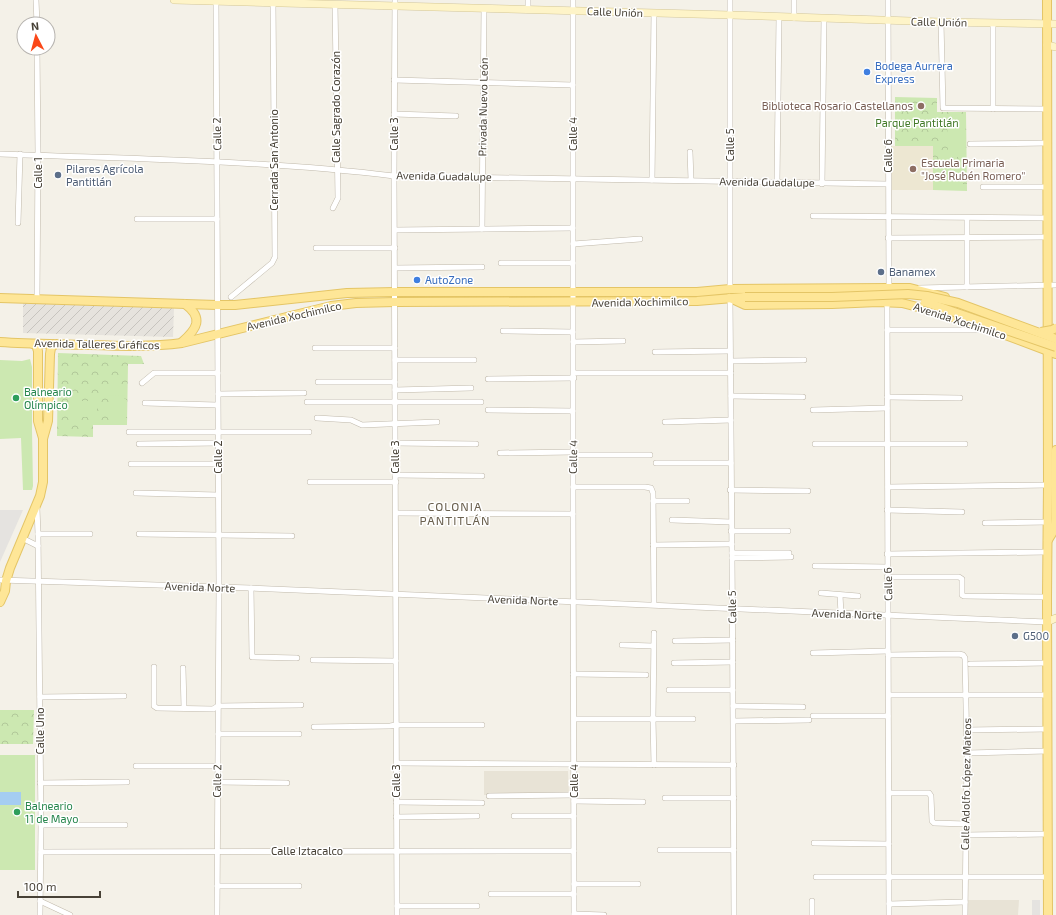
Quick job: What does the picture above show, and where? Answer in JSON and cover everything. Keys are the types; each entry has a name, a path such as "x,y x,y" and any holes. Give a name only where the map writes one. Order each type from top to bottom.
{"main road":[{"path":"1047,0 1048,915"},
{"path":"888,288 1056,347"},
{"name":"Avenida Xochimilco","path":"217,305 235,305 347,293 697,292 730,289 910,288 958,301 1056,337"},
{"path":"730,298 832,297 908,294 927,296 958,303 1056,337"},
{"path":"0,298 217,305"},
{"name":"Avenida Xochimilco","path":"218,334 331,306 350,304 395,302 697,301 730,298 745,305 902,303 918,306 992,330 1056,354"},
{"path":"182,343 192,332 197,323 195,313 185,304"},
{"path":"1023,341 1028,339 1031,335 1029,326"},
{"path":"1038,332 1056,328"},
{"name":"Avenida Talleres Gráficos","path":"0,342 141,347 182,343 218,334"},
{"path":"0,602 5,591 2,582 37,506 43,482 43,439 38,421 38,351 36,345 33,344"},
{"path":"43,439 48,421 50,354 51,348 55,344"},
{"path":"1048,373 1052,369 1056,369"},
{"path":"1047,541 1054,530 1056,519 1056,450"}],"street":[{"path":"36,0 37,16"},
{"name":"Calle Unión","path":"174,0 335,4 395,3 484,9 1056,24"},
{"name":"Calle 2","path":"216,0 219,587 217,915"},
{"path":"528,0 528,10"},
{"name":"Calle 4","path":"573,0 574,915"},
{"name":"Calle 5","path":"730,0 730,289"},
{"path":"794,0 794,18"},
{"name":"Calle 6","path":"888,0 888,288"},
{"name":"Cerrada San Antonio","path":"230,297 272,263 274,259 273,2"},
{"name":"Calle 3","path":"395,3 394,176 396,360 395,475 397,915"},
{"name":"Calle Sagrado Corazón","path":"333,208 338,198 335,4"},
{"name":"Privada Nuevo León","path":"482,229 484,9"},
{"path":"652,180 654,13"},
{"path":"776,182 779,17"},
{"path":"822,184 824,18"},
{"path":"941,22 943,108 1047,109"},
{"path":"993,23 993,109"},
{"path":"1047,45 1056,47"},
{"name":"Calle 1","path":"37,56 39,261 37,298"},
{"path":"394,80 573,85"},
{"path":"394,114 456,116"},
{"path":"970,144 1047,143"},
{"path":"690,152 691,180"},
{"name":"Avenida Guadalupe","path":"0,154 274,165 337,169 394,176 888,184"},
{"path":"18,223 20,154"},
{"path":"983,187 1047,187"},
{"path":"813,216 1048,218"},
{"path":"967,218 967,287"},
{"path":"137,219 217,219"},
{"path":"395,230 573,228"},
{"path":"888,238 1047,237"},
{"path":"573,244 640,239"},
{"path":"316,248 395,248"},
{"path":"501,263 573,263"},
{"path":"395,268 482,267"},
{"name":"Avenida Xochimilco","path":"910,288 1056,285"},
{"name":"Calle 5","path":"730,298 730,490 734,721 734,915"},
{"name":"Calle 6","path":"887,302 889,915"},
{"path":"887,330 992,330"},
{"path":"503,331 573,332"},
{"path":"573,342 623,341"},
{"path":"315,348 395,348"},
{"path":"655,352 730,351"},
{"path":"396,360 474,360"},
{"path":"731,361 804,360"},
{"path":"142,383 154,373 218,372"},
{"path":"488,379 574,375 731,373"},
{"path":"318,382 396,382"},
{"path":"396,390 471,388"},
{"path":"218,394 304,393"},
{"path":"731,396 802,397"},
{"path":"887,397 960,398"},
{"path":"307,402 481,402"},
{"path":"145,403 218,405"},
{"path":"813,410 887,408"},
{"path":"488,410 573,411"},
{"path":"317,418 351,420 362,425 396,424 402,422 437,422"},
{"path":"665,422 731,420"},
{"path":"129,432 308,432"},
{"path":"140,444 218,443"},
{"path":"395,443 476,444"},
{"path":"815,444 965,444"},
{"path":"500,453 650,455"},
{"path":"656,464 731,463"},
{"path":"131,464 218,464"},
{"path":"395,475 482,476"},
{"path":"310,482 396,482"},
{"path":"888,487 1048,486"},
{"path":"573,487 651,488 653,493 654,604"},
{"path":"730,490 808,491"},
{"path":"136,493 218,495"},
{"path":"653,501 687,501"},
{"name":"Calle Uno","path":"37,506 41,825 40,915"},
{"path":"887,510 962,512"},
{"path":"396,513 573,514"},
{"path":"672,520 731,522"},
{"path":"985,523 1048,522"},
{"path":"731,531 788,531"},
{"path":"38,534 90,534"},
{"path":"139,534 292,536"},
{"path":"22,538 38,546"},
{"path":"653,545 732,544"},
{"path":"887,554 1047,552"},
{"path":"732,556 790,555"},
{"path":"815,566 887,567"},
{"path":"887,576 961,578 963,596 1047,596"},
{"name":"Avenida Norte","path":"2,582 39,581 251,588 396,595 654,604 841,614 1047,622"},
{"path":"251,588 252,657 297,658"},
{"path":"821,593 858,596"},
{"path":"840,595 841,614"},
{"path":"1047,622 1056,618"},
{"path":"654,633 654,765"},
{"path":"675,641 733,640"},
{"path":"622,645 654,646"},
{"path":"814,653 888,653"},
{"name":"Calle Adolfo López Mateos","path":"888,653 963,655 966,658 967,753 965,915"},
{"path":"313,660 396,661"},
{"path":"674,662 733,662"},
{"path":"970,664 1047,663"},
{"path":"154,667 155,707 213,709 218,706 300,706"},
{"path":"183,668 184,708"},
{"path":"574,674 646,675"},
{"path":"668,690 733,690"},
{"path":"888,695 1048,695"},
{"path":"40,697 124,696"},
{"path":"733,706 803,707"},
{"path":"734,721 888,716"},
{"path":"574,719 693,719"},
{"path":"314,727 482,725"},
{"path":"967,730 1048,729"},
{"path":"218,734 299,734"},
{"path":"967,753 1048,751"},
{"path":"397,764 734,765"},
{"path":"136,766 218,766"},
{"path":"40,783 127,782"},
{"path":"217,782 287,782"},
{"path":"889,794 930,793 932,820 934,823 966,824"},
{"path":"489,796 574,795"},
{"path":"665,798 734,798"},
{"path":"574,801 643,802"},
{"path":"396,802 482,803"},
{"path":"396,816 477,816"},
{"path":"514,816 574,816"},
{"path":"41,825 125,825"},
{"path":"965,835 1048,834"},
{"path":"814,843 889,844"},
{"path":"660,850 734,850"},
{"name":"Calle Iztacalco","path":"40,852 574,851"},
{"path":"816,877 1048,877"},
{"path":"574,884 638,884"},
{"path":"217,886 299,886"},
{"path":"491,894 574,894"},
{"path":"40,901 70,915"},
{"path":"812,901 812,915"},
{"path":"889,904 965,902"},
{"path":"397,906 477,906"},
{"path":"574,915 604,915"}],"shaded area":[{"name":"Escuela Primaria \"José Rubén Romero\"","path":"892,146 933,146 933,190 892,190"},
{"path":"23,303 174,308 173,337 23,333"},
{"path":"0,510 23,510 0,562"},
{"path":"484,771 568,771 569,795 484,795"},
{"path":"968,900 1019,900 1018,915 968,915"},
{"path":"1032,900 1040,900 1040,915 1032,915"}],"green space":[{"name":"Parque Pantitlán","path":"895,97 937,98 937,112 966,112 967,191 933,190 933,146 895,146"},
{"path":"950,114 962,114 965,118 966,152 963,157 952,157 948,153 947,118"},
{"path":"936,166 949,166 949,189 936,189"},
{"path":"951,166 963,166 963,189 950,189"},
{"path":"399,293 567,293 566,299 399,300"},
{"path":"58,353 141,356 144,364 128,364 127,425 93,425 93,437 57,436"},
{"name":"Balneario Olímpico","path":"30,359 32,367 33,486 32,490 23,490 21,438 0,439 0,360 22,361"},
{"path":"108,386 127,386 126,396 108,395"},
{"path":"111,399 126,399 126,424 111,424"},
{"path":"70,401 97,401 97,417 70,417"},
{"path":"0,710 34,710 33,744 0,744"},
{"name":"Balneario 11 de Mayo","path":"0,755 35,755 35,870 0,870"}],"water":[{"path":"0,792 21,792 21,805 0,805"}],"place":[{"name":"Bodega Aurrera Express","path":"867,72"},
{"name":"Biblioteca Rosario Castellanos","path":"921,106"},
{"name":"Escuela Primaria \"José Rubén Romero\"","path":"913,169"},
{"name":"Pilares Agrícola Pantitlán","path":"58,175"},
{"name":"Banamex","path":"881,272"},
{"name":"AutoZone","path":"417,280"},
{"name":"Balneario Olímpico","path":"16,398"},
{"name":"G500","path":"1015,636"},
{"name":"Balneario 11 de Mayo","path":"17,812"}],"district":[{"name":"COLONIA PANTITLÁN","path":"455,514"}]}
